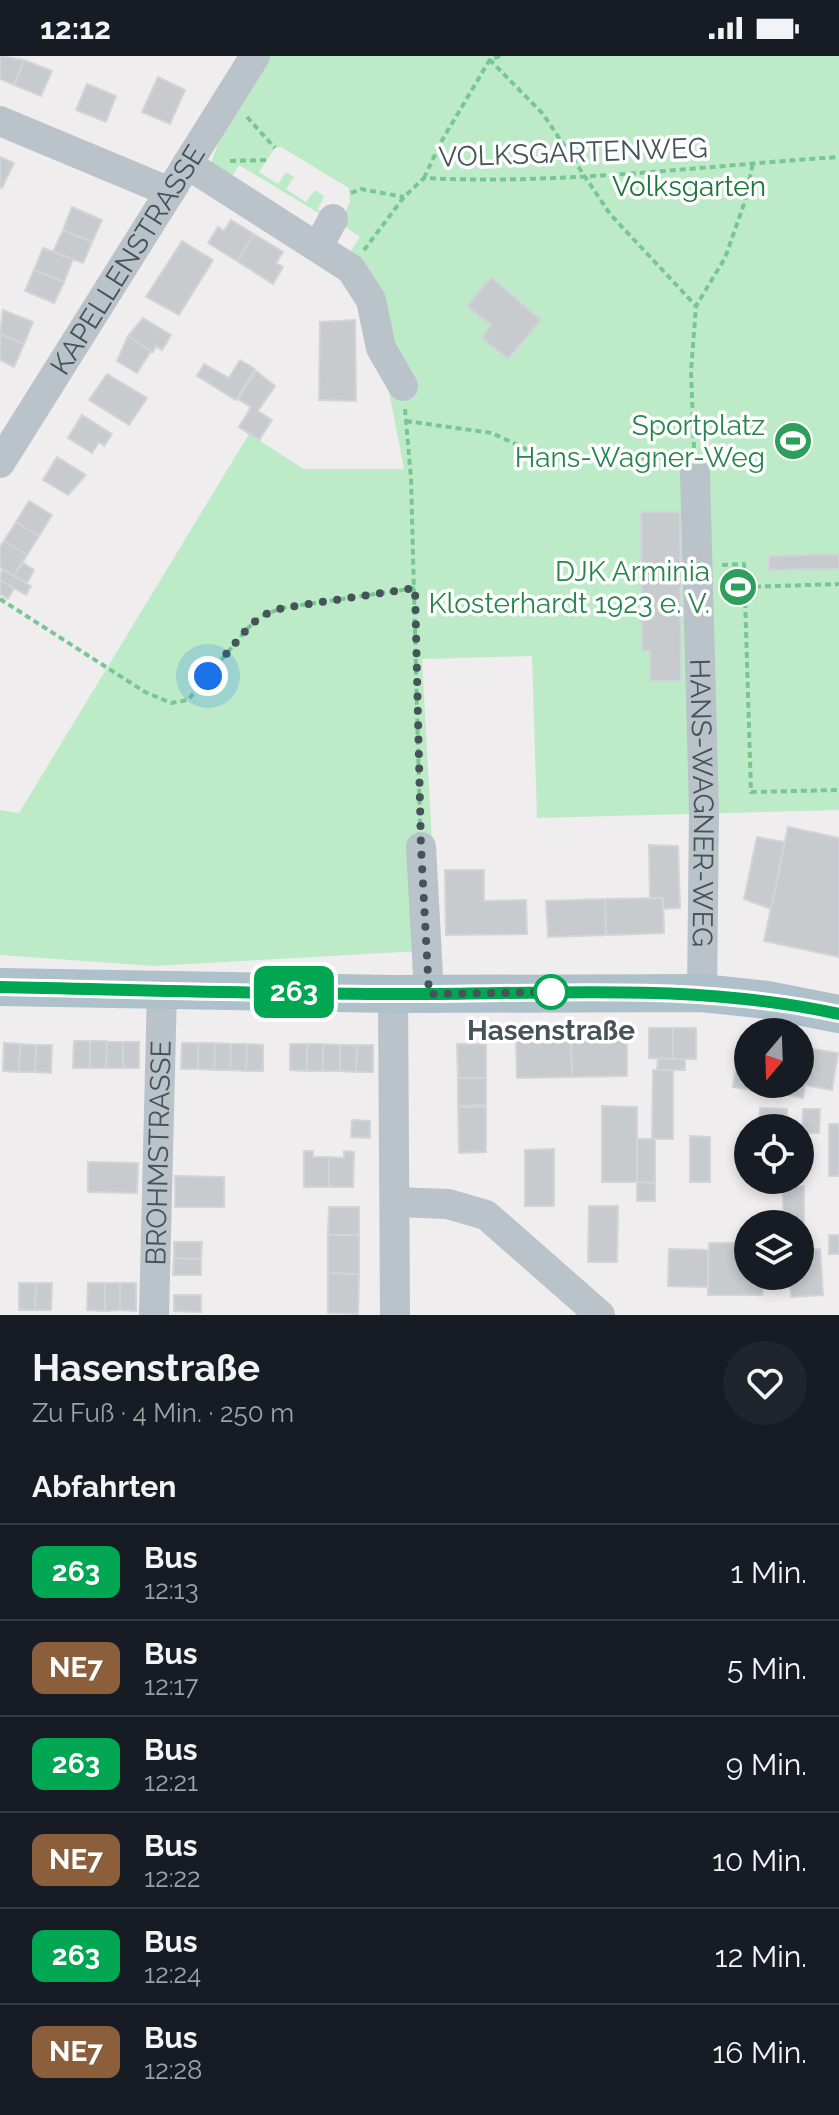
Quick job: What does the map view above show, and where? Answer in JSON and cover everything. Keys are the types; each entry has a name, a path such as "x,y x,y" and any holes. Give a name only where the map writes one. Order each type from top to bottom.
{"main road":[{"path":"0,987 411,994 702,993 767,1000 839,1014"}],"street":[{"name":"KAPELLENSTRASSE","path":"0,463 255,56"},
{"path":"0,121 170,192"},
{"path":"187,164 351,269 371,300 381,348 403,386"},
{"path":"318,247 333,219"},
{"name":"HANS-WAGNER-WEG","path":"695,465 704,812 702,993"},
{"path":"395,1315 395,1202 421,847"},
{"name":"BROHMSTRASSE","path":"154,1315 162,990"},
{"path":"395,1202 448,1204 486,1215 600,1315"}],"path":[{"path":"424,178 441,142 491,58 500,56"},
{"path":"491,58 543,114 610,214 696,306"},
{"path":"229,97 275,148"},
{"name":"VOLKSGARTENWEG","path":"351,269 404,197 424,178 480,181 584,176 839,157"},
{"path":"406,421 492,433 549,460 695,465 691,372 696,306 725,258 744,204 753,163"},
{"path":"351,193 361,189 404,197"},
{"path":"403,386 415,588 421,847"},
{"path":"696,567 744,564 751,792 839,790"},
{"path":"745,587 839,584"},
{"path":"0,599 145,692 171,703 188,700 261,616 282,608 415,588"}],"green space":[{"name":"Volksgarten","path":"265,56 839,56 839,810 537,818 532,656 422,659 438,950 154,966 0,955 0,810 19,813 249,434 304,469 404,469 381,350 339,269 360,237 340,223 350,202 349,188 281,147 275,148 259,172 278,184 286,172 294,177 286,189 306,202 315,190 324,196 318,209 325,217 239,165 229,181 211,163 231,109"}],"building":[{"path":"0,56 24,60 14,85 0,79"},
{"path":"24,60 52,71 41,96 14,85"},
{"path":"158,77 185,90 170,124 142,112"},
{"path":"87,84 116,96 106,122 76,110"},
{"path":"0,157 14,163 2,188 0,187"},
{"path":"72,207 102,220 92,242 63,230"},
{"path":"231,220 254,234 237,261 208,243 218,227 224,231"},
{"path":"63,230 92,242 83,263 53,252"},
{"path":"254,234 283,252 276,263 283,267 273,284 237,261"},
{"path":"182,241 213,260 179,315 146,297"},
{"path":"43,248 73,259 64,282 34,270"},
{"path":"34,270 64,282 54,303 25,291"},
{"path":"491,277 541,320 508,359 482,338 491,325 467,306"},
{"path":"3,310 33,322 24,344 0,334"},
{"path":"143,318 171,335 162,350 156,346 153,352 128,336"},
{"path":"355,320 356,401 319,400 320,322"},
{"path":"0,334 24,344 14,367 0,360"},
{"path":"128,336 151,351 137,373 117,361"},
{"path":"240,360 255,369 236,400 197,376 204,364 229,378"},
{"path":"256,371 275,386 258,411 272,420 259,440 239,427 251,407 238,399"},
{"path":"107,374 147,398 129,425 89,400"},
{"path":"82,415 112,434 104,446 99,442 92,453 68,438"},
{"path":"57,457 86,475 68,495 43,480"},
{"path":"29,501 52,515 39,536 16,522"},
{"path":"641,512 680,512 681,681 650,681 650,651 642,651"},
{"path":"16,522 39,536 27,555 4,541"},
{"path":"4,541 27,555 14,576 0,567 0,547"},
{"path":"839,554 839,569 769,570 769,556"},
{"path":"22,562 34,570 27,583 14,576"},
{"path":"2,569 31,586 26,595 0,580"},
{"path":"0,580 14,588 8,599 0,594"},
{"path":"788,827 839,838 839,957 764,941"},
{"path":"757,837 785,842 771,909 744,899"},
{"path":"649,845 678,846 680,908 663,909 663,898 650,898"},
{"path":"445,870 484,870 484,901 526,900 527,934 446,935"},
{"path":"663,898 664,933 606,935 605,899"},
{"path":"605,899 606,935 548,937 546,901"},
{"path":"649,1028 673,1028 673,1059 649,1058"},
{"path":"673,1028 696,1028 696,1059 673,1059"},
{"path":"627,1036 627,1076 572,1077 571,1037"},
{"path":"571,1037 572,1077 517,1078 516,1038"},
{"path":"74,1041 90,1041 90,1068 73,1068"},
{"path":"90,1041 107,1041 106,1068 90,1068"},
{"path":"107,1041 123,1042 123,1068 106,1068"},
{"path":"123,1042 139,1042 139,1068 123,1068"},
{"path":"4,1043 20,1044 19,1072 3,1071"},
{"path":"182,1043 198,1043 198,1069 181,1069"},
{"path":"198,1043 215,1043 214,1070 198,1069"},
{"path":"215,1043 231,1044 230,1070 214,1070"},
{"path":"20,1044 36,1045 35,1072 19,1072"},
{"path":"231,1044 247,1044 246,1071 230,1070"},
{"path":"247,1044 263,1045 263,1071 246,1071"},
{"path":"290,1044 307,1044 307,1071 290,1070"},
{"path":"307,1044 323,1044 323,1071 307,1071"},
{"path":"323,1044 340,1045 340,1071 323,1071"},
{"path":"457,1044 486,1044 486,1078 458,1078"},
{"path":"36,1045 52,1045 51,1073 35,1072"},
{"path":"340,1045 357,1045 356,1072 340,1071"},
{"path":"357,1045 373,1045 373,1072 356,1072"},
{"path":"814,1049 838,1053 832,1090 814,1087"},
{"path":"658,1058 685,1059 685,1070 657,1070"},
{"path":"653,1070 673,1070 673,1139 652,1139"},
{"path":"458,1078 486,1078 486,1105 458,1106"},
{"path":"602,1106 637,1107 637,1182 602,1182"},
{"path":"458,1107 486,1107 486,1152 459,1153"},
{"path":"760,1108 787,1109 787,1114 760,1114"},
{"path":"803,1109 820,1109 819,1133 814,1133 814,1114 803,1114"},
{"path":"352,1120 370,1121 370,1138 351,1137"},
{"path":"829,1124 839,1124 839,1176 829,1176"},
{"path":"690,1136 710,1137 710,1182 690,1182"},
{"path":"637,1139 655,1139 655,1183 637,1182"},
{"path":"554,1149 554,1206 525,1206 525,1150"},
{"path":"304,1151 313,1151 313,1157 329,1157 329,1187 304,1187"},
{"path":"344,1151 354,1152 353,1187 329,1187 329,1157 344,1158"},
{"path":"88,1162 138,1163 137,1193 88,1192"},
{"path":"175,1176 224,1177 224,1207 175,1207"},
{"path":"637,1182 655,1183 655,1201 637,1201"},
{"path":"783,1194 804,1194 804,1210 783,1210"},
{"path":"589,1206 618,1206 617,1262 588,1262"},
{"path":"329,1207 359,1207 359,1235 328,1235"},
{"path":"328,1235 359,1235 359,1274 328,1273"},
{"path":"829,1235 839,1235 839,1254 829,1254"},
{"path":"174,1242 202,1242 201,1259 174,1258"},
{"path":"709,1243 734,1243 734,1290 763,1290 762,1295 708,1295"},
{"path":"669,1249 708,1250 708,1287 668,1286"},
{"path":"814,1249 820,1249 823,1295 791,1297 791,1290 814,1290"},
{"path":"174,1258 201,1259 201,1275 173,1275"},
{"path":"328,1273 359,1274 358,1314 328,1313"},
{"path":"19,1283 36,1283 35,1310 19,1310"},
{"path":"36,1283 52,1283 51,1310 35,1310"},
{"path":"88,1283 105,1283 105,1311 87,1310"},
{"path":"105,1283 120,1283 120,1310 105,1311"},
{"path":"120,1283 136,1283 136,1311 120,1310"},
{"path":"174,1295 201,1295 201,1312 174,1311"}],"bus line":[{"name":"263","path":"0,987 393,994 702,993 767,1000 839,1014"}],"place":[{"name":"Sportplatz Hans-Wagner-Weg","path":"793,441"},
{"name":"DJK Arminia Klosterhardt 1923 e. V.","path":"738,587"},
{"name":"Hasenstraße","path":"551,992"}],"route":[{"path":"208,676 261,616 282,608 415,588 421,847 429,994 554,992 551,992"}]}
